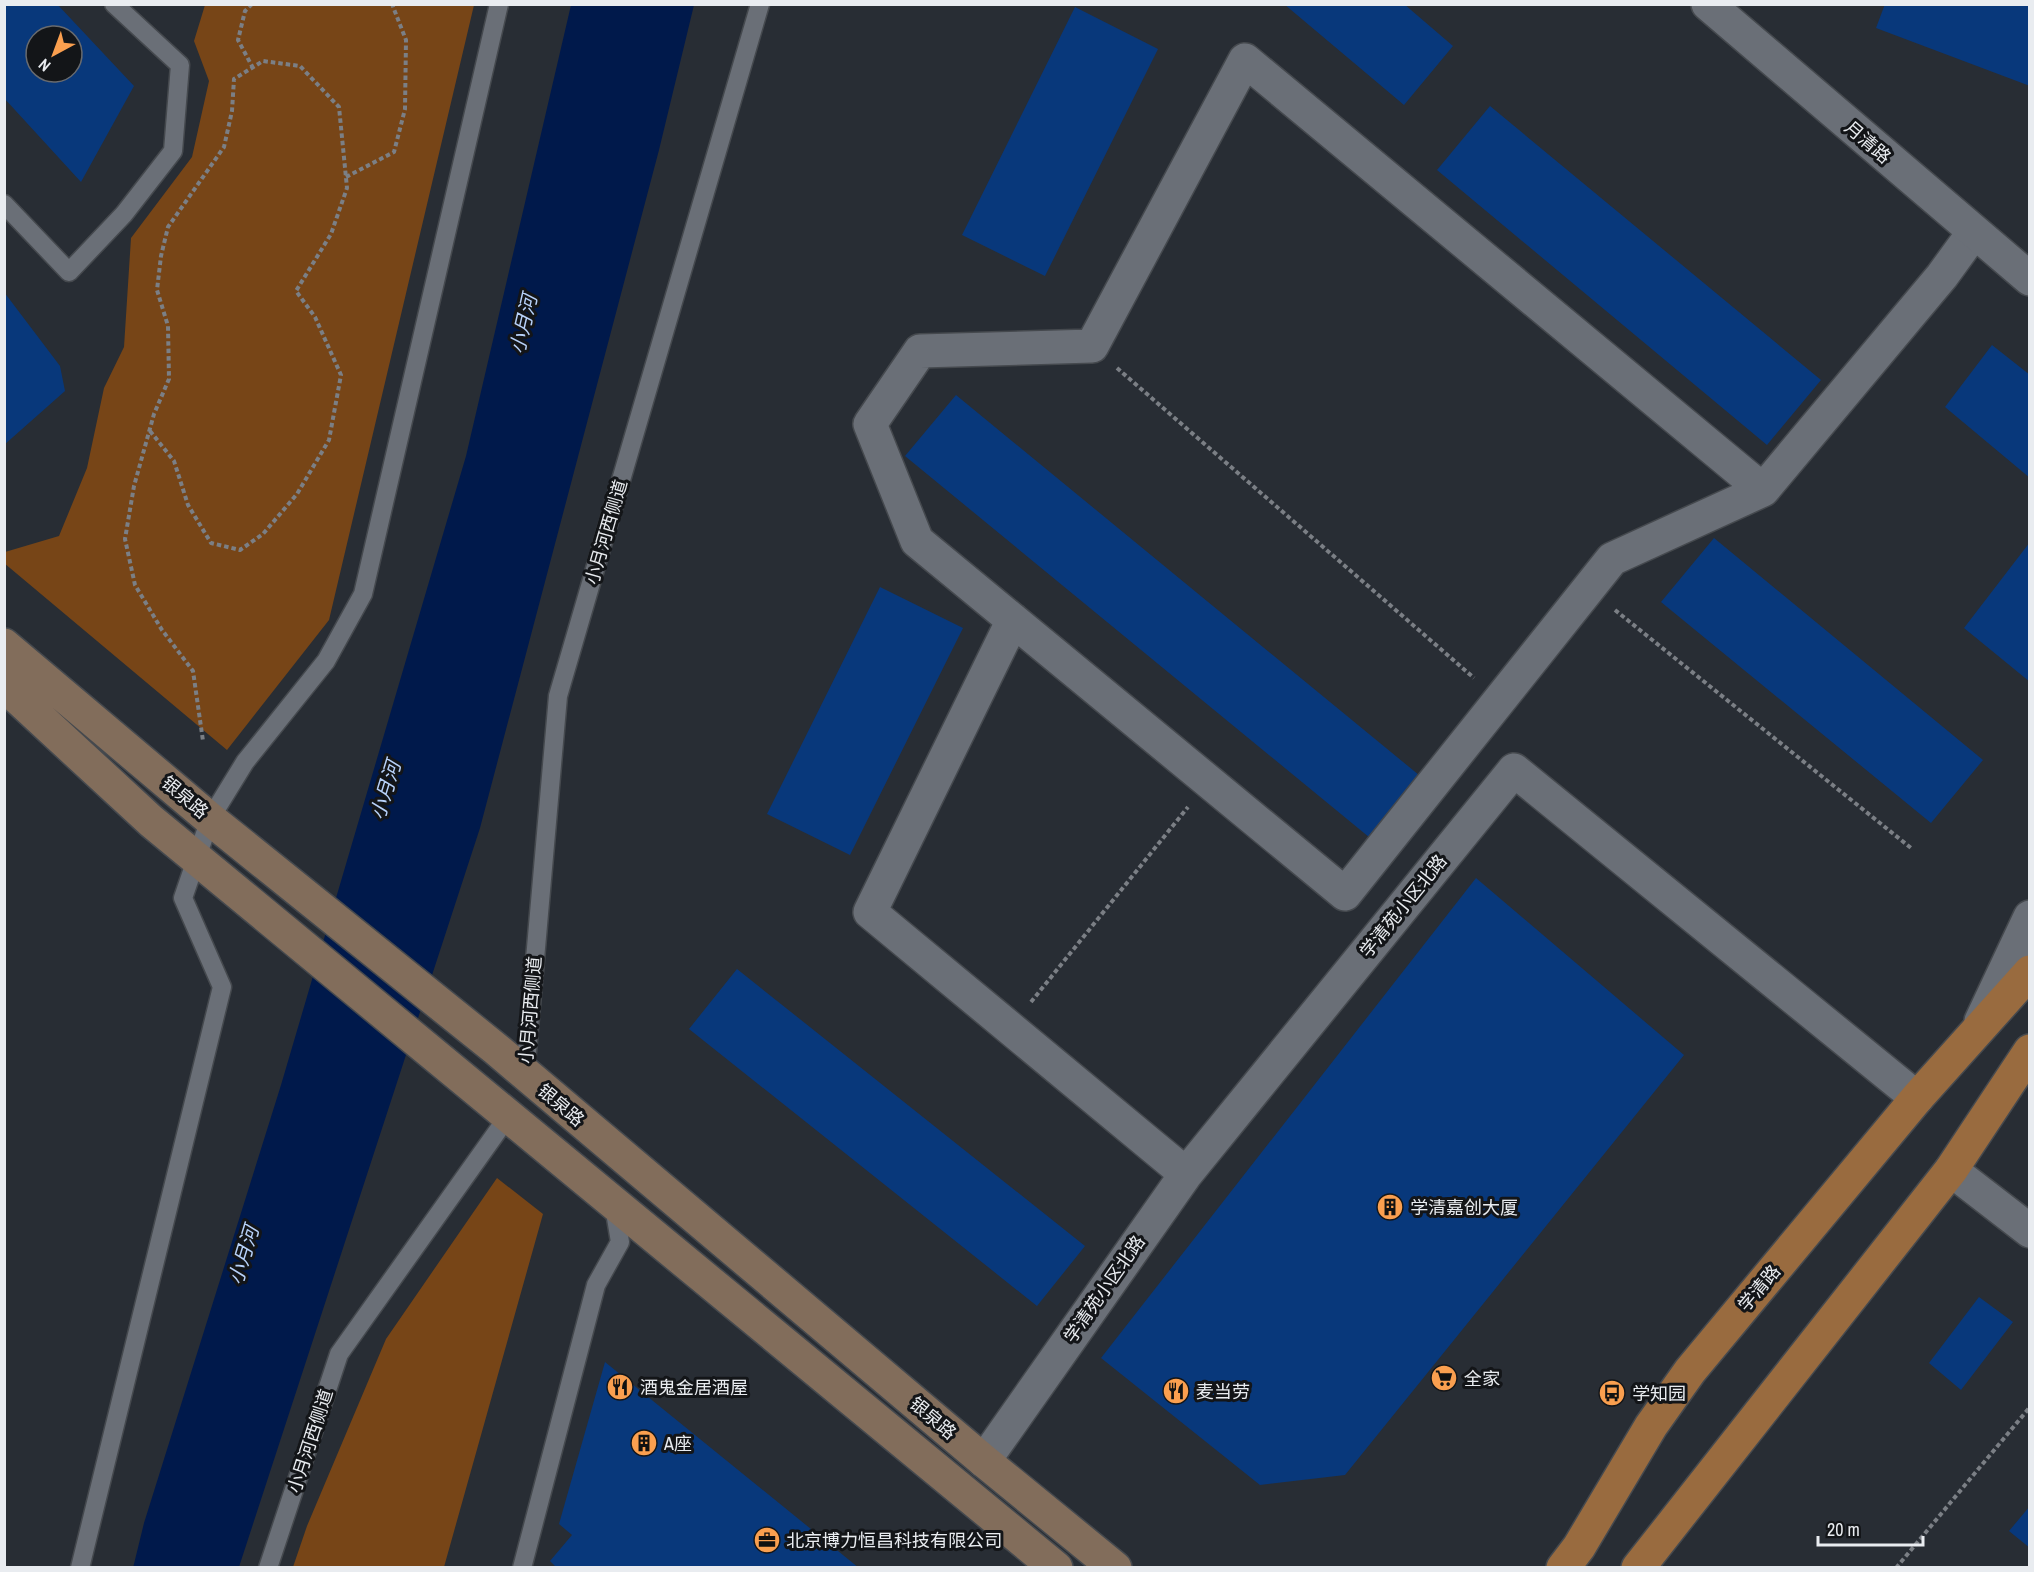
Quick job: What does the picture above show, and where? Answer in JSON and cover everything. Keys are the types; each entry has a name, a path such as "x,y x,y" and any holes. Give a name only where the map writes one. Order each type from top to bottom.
{"main road":[{"name":"银泉路","path":"4,645 210,819 496,1049 984,1461 1115,1568"},
{"name":"银泉路","path":"4,679 19,699 151,821 1056,1568"},
{"name":"学清路","path":"1563,1568 1579,1546 1651,1426 1690,1371 1917,1098 1980,1025 2030,972"},
{"path":"1638,1568 1951,1170 2019,1076 2030,1051"}],"street":[{"name":"月清路","path":"1708,4 2030,279"},
{"path":"1763,490 1245,60 1092,346 920,351 870,424 917,541 1345,894 1612,559 1763,490 1942,276 1974,232"},
{"path":"1013,620 870,912 1186,1174"},
{"name":"学清苑小区北路","path":"984,1461 1186,1174 1514,770 1917,1098"},
{"name":"学清路","path":"1980,1025 2030,917"},
{"path":"1951,1170 2030,1231"}],"lane":[{"path":"4,204 69,272 124,214 173,151 180,65 114,4"},
{"path":"80,1568 222,987 183,898 210,819 245,762 326,661 363,594 499,4"},
{"name":"小月河西侧道","path":"525,1074 558,696 760,4"},
{"name":"小月河西侧道","path":"268,1568 339,1354 509,1115"},
{"path":"522,1568 596,1285 620,1242 614,1201"}],"path":[{"path":"252,4 245,11 238,40 253,68"},
{"path":"346,177 394,152 405,109 406,40 392,4"},
{"path":"150,431 174,461 188,505 211,543 240,550 263,534 297,494 329,440 340,375 315,317 296,291 331,234 347,188 339,106 300,66 263,61 234,79 232,111 225,147 168,227 161,256 158,290 168,326 169,379 154,414 134,486 125,539 135,585 162,630 193,671 204,741"},
{"path":"1092,346 1500,700"},
{"path":"1589,589 1911,848"},
{"path":"1010,1029 1209,782"},
{"path":"1896,1568 2030,1407"}],"shaded area":[{"path":"205,5 474,5 329,620 227,750 4,563 5,552 59,536 87,468 104,388 124,347 131,238 192,157 209,81 194,41"},
{"path":"497,1178 543,1214 444,1567 293,1567 307,1526 386,1339"}],"water":[{"name":"小月河","path":"571,5 694,5 659,150 480,828 239,1567 133,1568 144,1523 281,1085 466,456"}],"building":[{"path":"4,4 57,4 76,24 24,24 24,84 84,84 84,33 134,86 81,182 4,98"},
{"path":"1284,4 1404,4 1453,46 1404,105"},
{"path":"1885,4 2030,4 2030,86 1876,28"},
{"path":"1075,7 1158,49 1045,276 962,235"},
{"path":"1490,106 1821,380 1767,445 1437,170"},
{"path":"4,292 60,366 65,391 4,445"},
{"path":"1992,345 2030,375 2030,478 1945,407"},
{"path":"956,395 1425,780 1375,842 905,456"},
{"path":"1714,538 1983,760 1931,823 1661,602"},
{"path":"2030,542 2030,682 1964,628"},
{"path":"880,587 963,628 850,855 767,814"},
{"name":"学清嘉创大厦","path":"1476,878 1684,1055 1345,1475 1260,1485 1101,1358"},
{"path":"737,969 1085,1246 1037,1306 689,1029"},
{"path":"1979,1297 2013,1322 1961,1390 1929,1363"},
{"name":"A座","path":"605,1362 859,1568 557,1568 550,1561 572,1535 559,1524"},
{"path":"2030,1506 2030,1548 2009,1531"}],"place":[{"name":"学清嘉创大厦","path":"1390,1207"},
{"name":"全家","path":"1444,1378"},
{"name":"酒鬼金居酒屋","path":"620,1387"},
{"name":"麦当劳","path":"1176,1391"},
{"name":"学知园","path":"1612,1393"},
{"name":"A座","path":"644,1443"},
{"name":"北京博力恒昌科技有限公司","path":"767,1540"}]}
